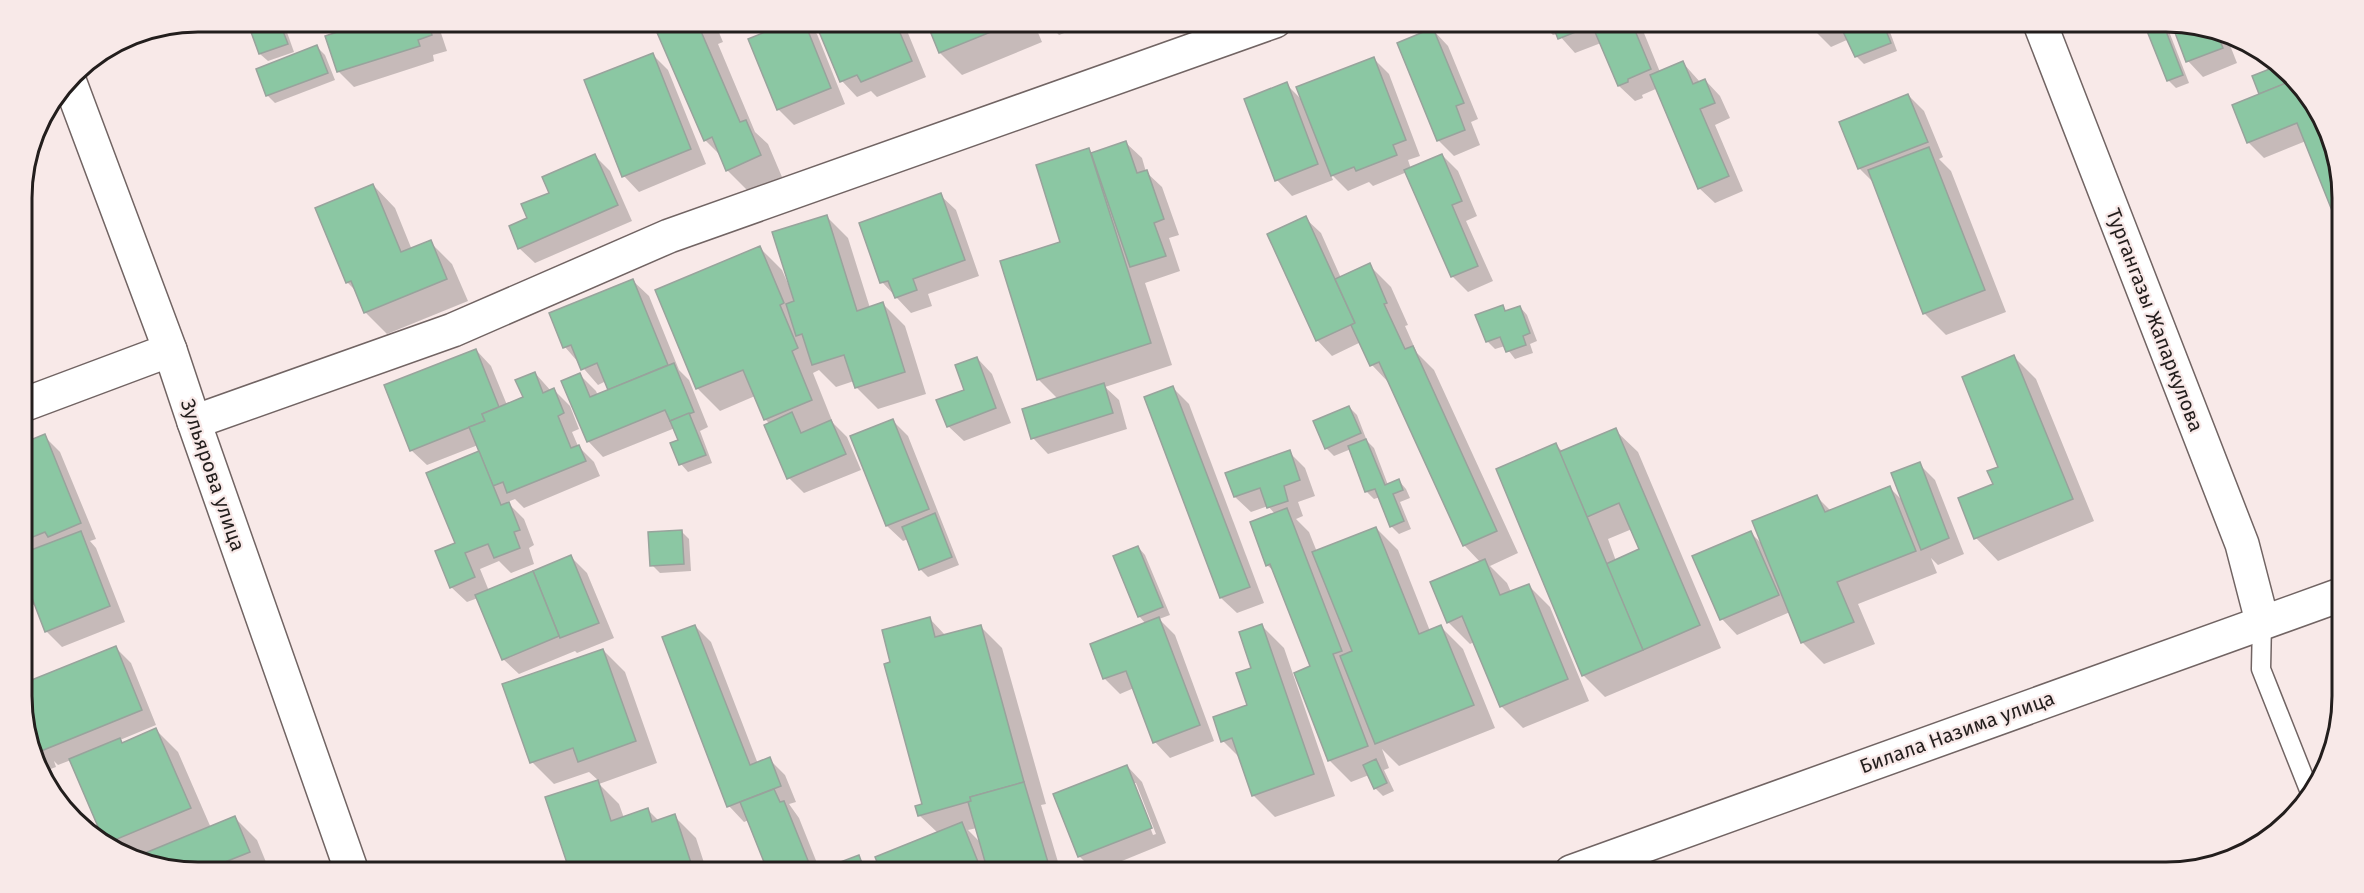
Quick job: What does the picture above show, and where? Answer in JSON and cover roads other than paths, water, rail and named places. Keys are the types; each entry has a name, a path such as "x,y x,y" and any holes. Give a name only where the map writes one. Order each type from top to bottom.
{"street":[{"path":"194,423 453,330 669,236 1246,31"},
{"name":"Тургангазы Жапаркулова","path":"2043,31 2242,544 2262,621"},
{"name":"Зульярова улица","path":"72,89 170,350 348,862"},
{"path":"32,402 170,350"},
{"name":"Билала Назима улица","path":"1600,861 2332,598"}],"lane":[{"path":"2262,621 2261,669 2307,785"}]}
